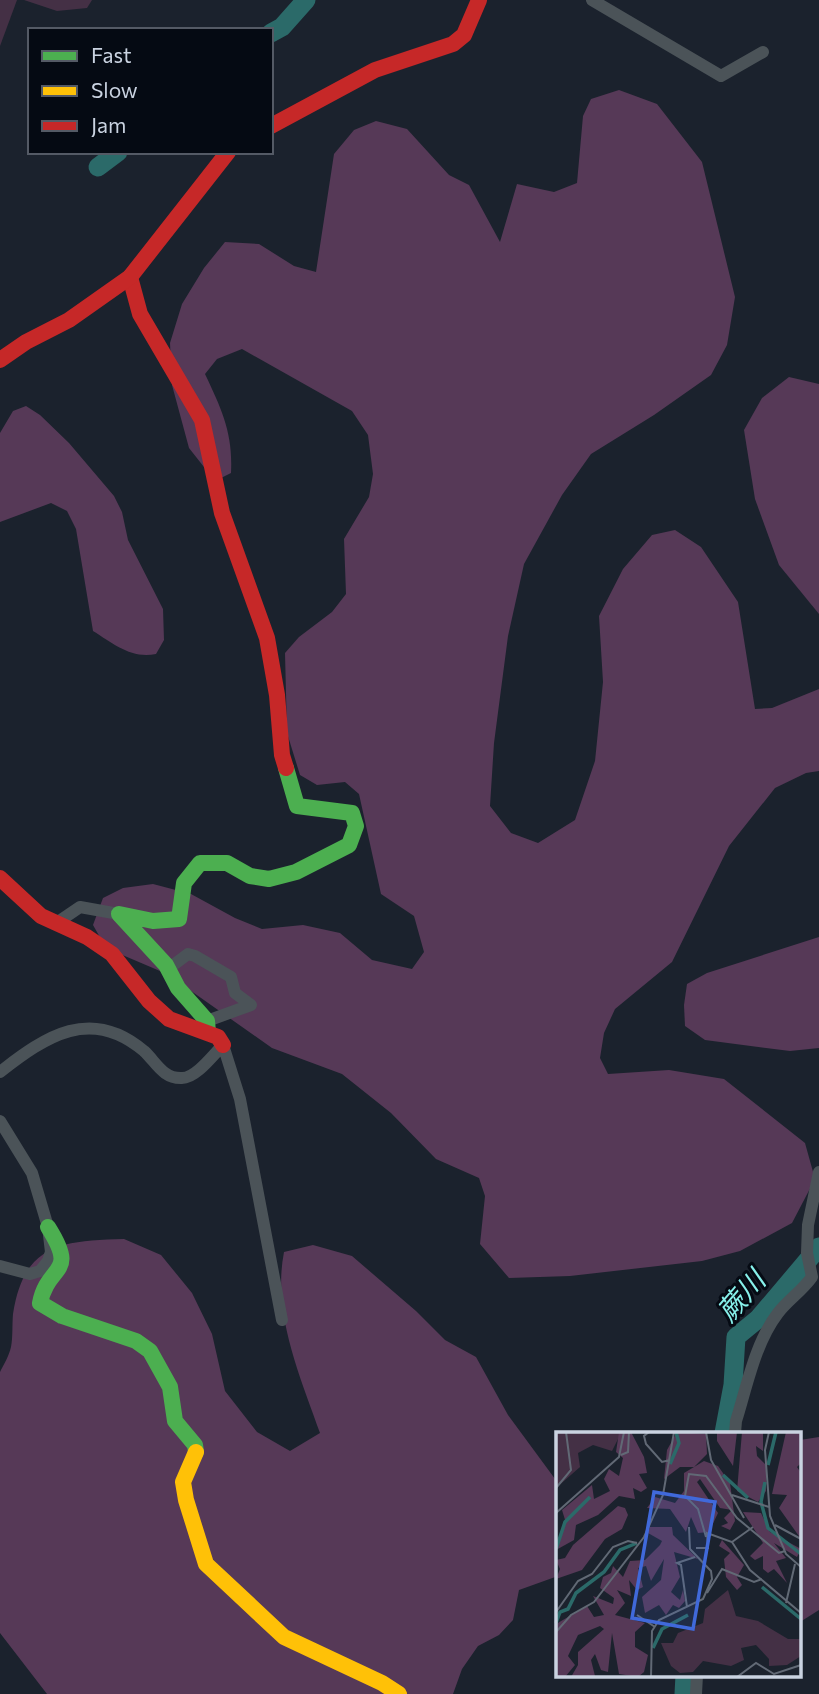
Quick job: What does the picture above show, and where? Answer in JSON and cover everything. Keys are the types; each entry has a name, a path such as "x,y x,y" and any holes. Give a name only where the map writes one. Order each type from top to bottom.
{"street":[{"path":"273,125 375,70 453,44 464,35 479,0"},
{"path":"592,0 722,76 763,52"},
{"path":"0,360 26,342 69,320 130,277 226,154"},
{"path":"55,924 80,907 153,921 179,919 184,883 200,863 228,863 250,876 270,879 296,872 349,845 356,826 352,813 297,806 282,755 277,695 267,638 222,513 202,421 140,314 130,277"},
{"path":"0,878 41,916 87,937 112,954 149,1002 170,1019 185,1026 207,1026 251,1005 235,993 231,977 195,956 188,954 168,969"},
{"path":"119,914 168,969 178,988 223,1045 240,1099 282,1320"},
{"path":"0,1072 48,1039 74,1028 104,1029 143,1051 170,1077 190,1077 223,1045"},
{"path":"0,1121 32,1172 48,1227 51,1252 40,1271 30,1274 0,1266"},
{"path":"734,1432 765,1335 778,1313 812,1278 807,1253 808,1225 819,1172"},
{"path":"48,1227 62,1253 63,1261 60,1269 40,1292 40,1303 62,1316 136,1341 150,1351 162,1369 170,1387 174,1421 195,1445 196,1455 183,1482 206,1564 284,1637 399,1694"},
{"path":"696,1694 697,1676"}],"shaded area":[{"path":"0,0 17,0 0,46"},
{"path":"24,0 92,0 87,8 57,11"},
{"path":"619,90 657,104 702,162 735,297 727,345 711,375 591,454 562,495 524,564 508,636 494,743 490,806 511,833 538,843 575,820 595,761 603,682 599,616 623,569 652,535 675,530 701,547 738,602 755,709 772,708 819,689 819,771 806,773 775,788 729,846 672,962 615,1009 604,1033 600,1058 608,1074 669,1070 724,1079 805,1143 815,1179 792,1223 740,1251 702,1261 570,1276 509,1278 480,1244 485,1196 479,1178 436,1159 391,1113 342,1074 272,1048 167,974 106,948 93,925 103,898 123,888 153,884 191,894 262,929 303,925 340,933 372,960 412,969 424,952 414,916 381,894 359,794 345,782 317,785 300,775 287,733 285,653 299,637 332,612 346,594 344,539 369,497 373,474 368,435 352,411 242,349 217,359 205,374 221,411 230,446 231,473 215,481 189,448 172,385 170,343 182,304 204,268 225,242 259,244 294,266 316,272 334,154 354,130 376,121 407,129 449,175 469,185 500,242 517,184 554,192 577,183 583,116 591,99"},
{"path":"789,377 819,384 819,614 779,565 755,499 744,430 762,398"},
{"path":"26,406 40,415 69,443 114,496 122,512 128,540 163,609 164,640 156,654 131,652 93,631 76,529 67,511 51,503 0,522 0,433 13,411"},
{"path":"819,937 819,1048 790,1051 705,1040 685,1026 687,984 707,973"},
{"path":"124,1239 161,1255 192,1293 212,1334 225,1391 257,1432 290,1451 320,1433 297,1367 285,1321 281,1275 284,1252 313,1245 352,1256 445,1340 476,1357 508,1415 556,1480 556,1577 519,1590 513,1620 499,1635 478,1646 462,1669 453,1694 47,1694 0,1633 0,1372 11,1347 13,1314 18,1290 26,1273 49,1251 82,1242"},
{"path":"819,1437 819,1610 802,1621 802,1440"}],"waterway":[{"path":"273,32 282,27 306,0"},
{"path":"98,167 115,154"},
{"name":"蕨川","path":"724,1432 733,1385 736,1337 759,1318 819,1247"},
{"name":"蕨川","path":"684,1694 685,1676"}],"traffic: fast":[{"path":"208,1032 207,1021 178,988 166,965 119,914 153,921 179,919 184,883 200,863 227,863 250,876 269,879 296,872 349,845 356,826 352,813 297,806 286,768"},
{"path":"48,1227 57,1243 61,1262 44,1290 40,1303 62,1316 136,1341 150,1351 170,1387 175,1421 195,1445 196,1452"}],"traffic: slow":[{"path":"196,1452 183,1482 206,1564 284,1637 382,1683 399,1694"}],"traffic: jam":[{"path":"273,125 375,70 453,44 464,35 479,0"},
{"path":"0,360 26,342 69,320 130,277 226,154"},
{"path":"130,277 140,314 202,420 222,513 267,638 286,768"},
{"path":"0,878 41,916 87,937 112,954 149,1001 169,1019 218,1037 223,1045"}]}
